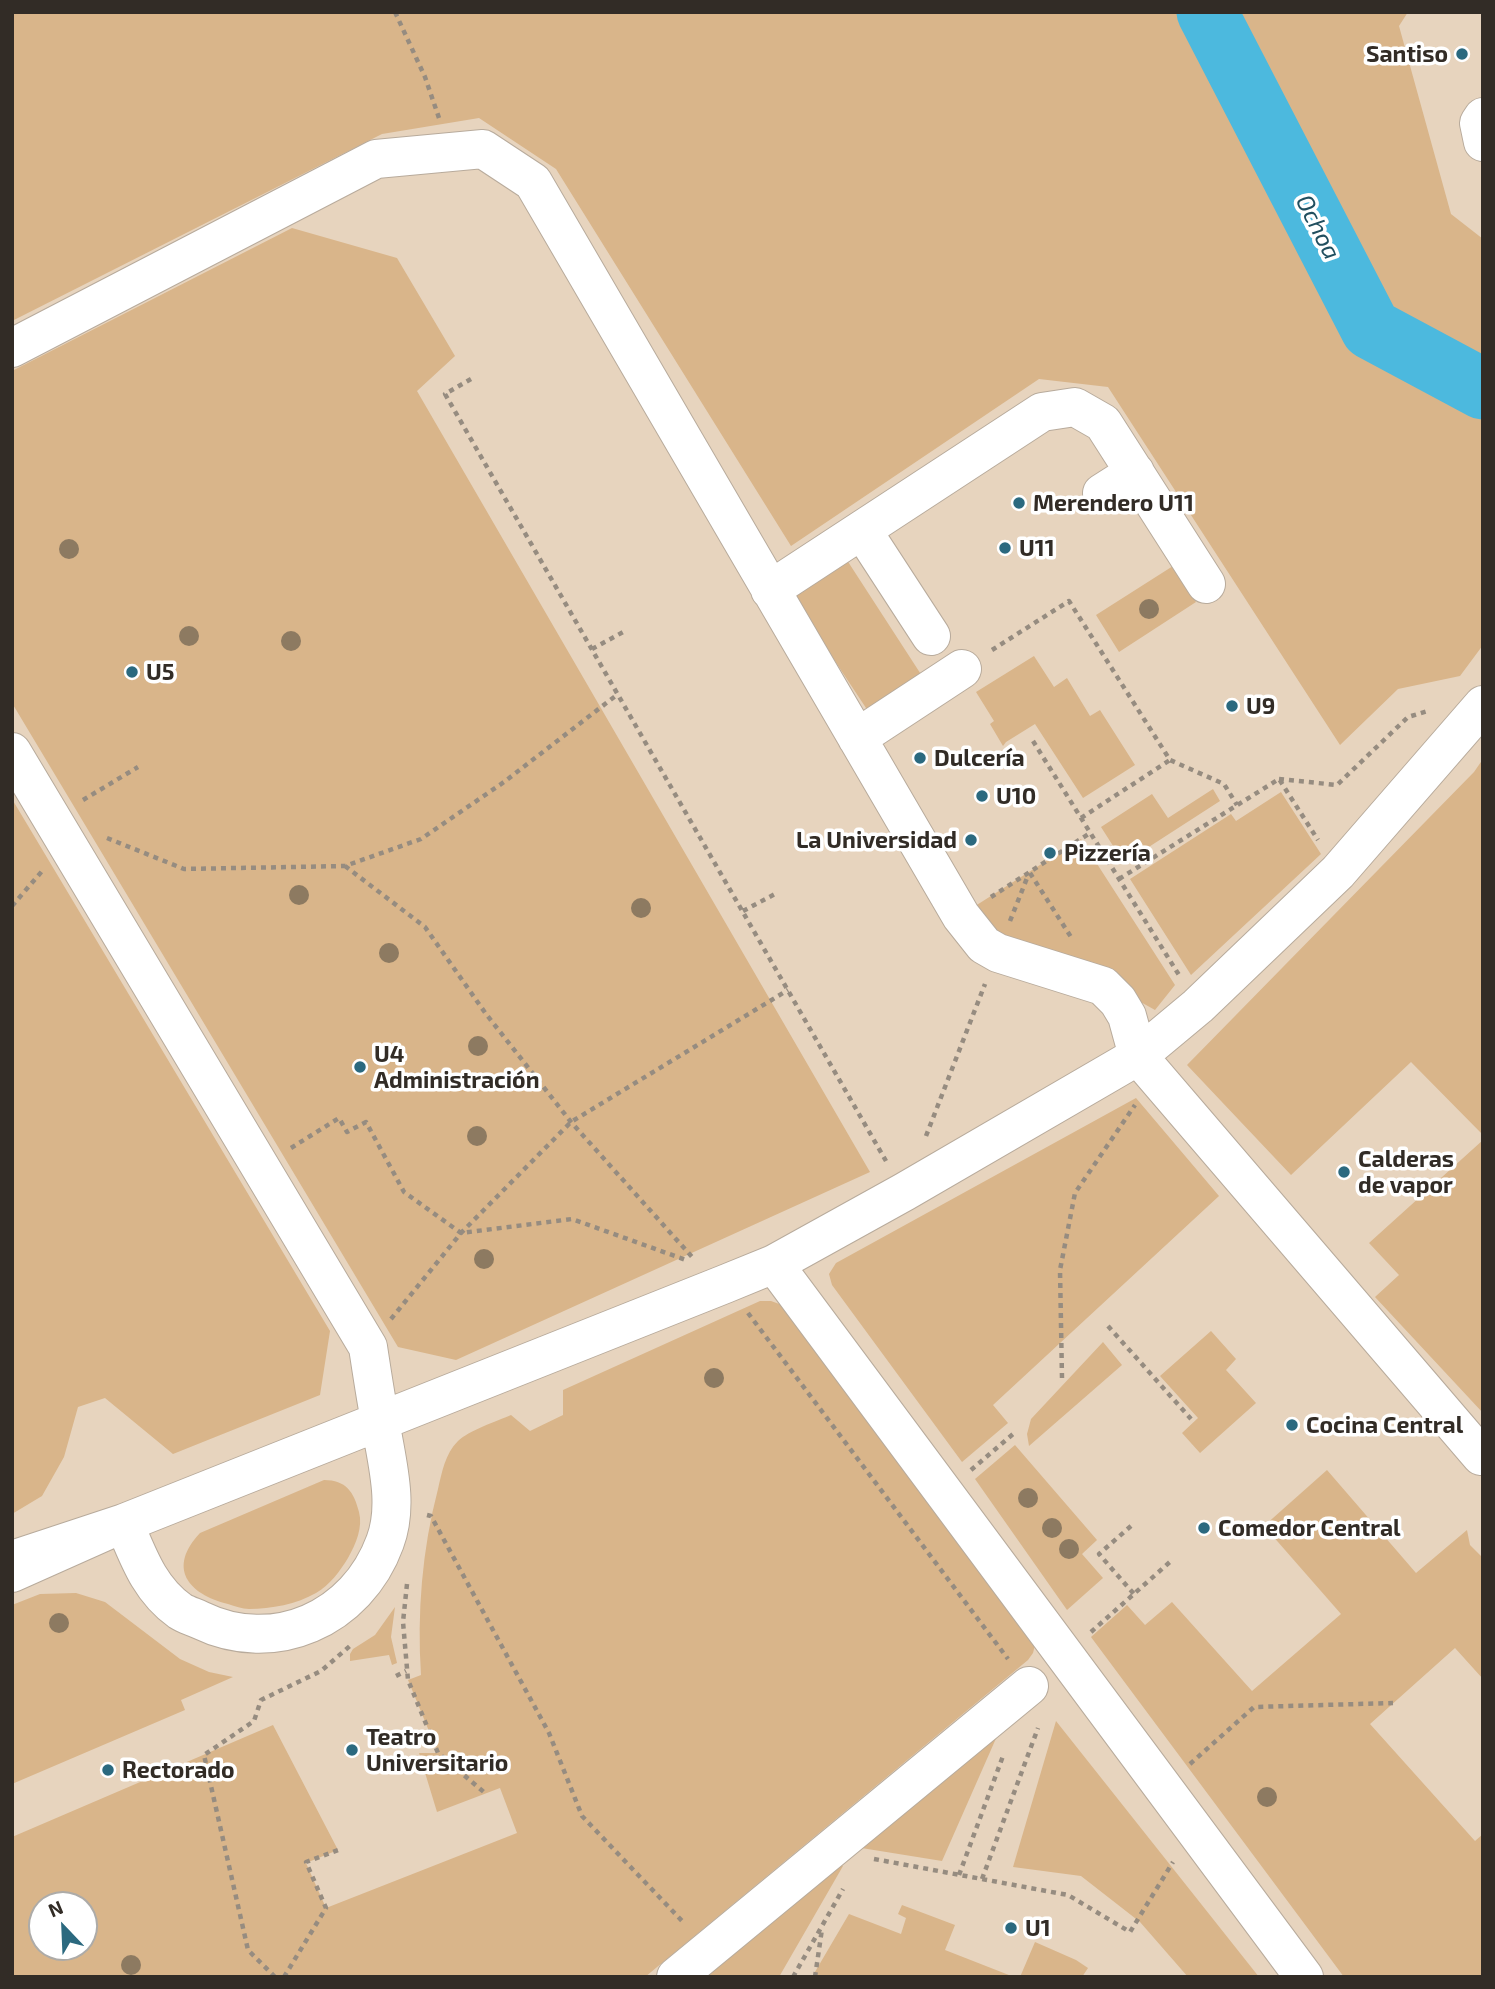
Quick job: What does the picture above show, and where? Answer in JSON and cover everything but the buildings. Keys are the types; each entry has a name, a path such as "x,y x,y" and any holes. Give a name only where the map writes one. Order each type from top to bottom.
{"street":[{"path":"1483,117 1479,123 1483,142"},
{"path":"12,348 376,159 483,149 533,182 961,916 984,945 998,953 1103,986 1118,1001 1127,1016 1147,1066 1481,1456"},
{"path":"771,590 1042,412 1075,407 1103,423 1206,584"},
{"path":"1102,493 1135,472"},
{"path":"862,530 931,636"},
{"path":"857,738 962,669"},
{"path":"12,1573 124,1523 774,1264 904,1192 1147,1066 1198,1006 1338,872 1483,705"},
{"path":"12,752 368,1347 392,1494 386,1540 369,1577 340,1607 303,1627 262,1635 221,1630 180,1611 148,1579 124,1523"},
{"path":"774,1264 1304,1977"},
{"path":"12,1560 124,1523"},
{"path":"685,1970 839,1865 1035,1702"}],"path":[{"path":"395,12 425,76 450,152"},
{"path":"471,379 445,394 904,1192"},
{"path":"962,669 1069,601 1170,760 1224,784 1237,805"},
{"path":"592,649 625,631"},
{"path":"59,831 96,833 184,869 345,866 421,839 504,782 618,694"},
{"path":"1119,879 1279,779 1337,785 1408,717 1433,709"},
{"path":"1032,741 1198,1006"},
{"path":"1081,818 1170,760"},
{"path":"12,906 59,831 138,767"},
{"path":"1279,779 1338,872"},
{"path":"961,916 1090,833"},
{"path":"261,1168 339,1118 347,1132 366,1122 404,1192 461,1233 572,1219 698,1264 571,1122 486,1014 425,927 345,866"},
{"path":"1029,873 1074,941"},
{"path":"924,1142 1029,873"},
{"path":"743,911 775,894"},
{"path":"368,1347 461,1233 571,1122 788,990"},
{"path":"1062,1378 1060,1270 1075,1193 1147,1066"},
{"path":"1108,1326 1191,1419"},
{"path":"944,1493 1013,1434"},
{"path":"431,1516 549,1733 582,1816 692,1932 685,1970"},
{"path":"1131,1526 1099,1554 1134,1594"},
{"path":"408,1576 403,1622 408,1680 438,1753 485,1793"},
{"path":"396,1676 406,1671"},
{"path":"982,1879 1035,1702"},
{"path":"1163,1788 1254,1707 1393,1703"},
{"path":"959,1875 1006,1749"},
{"path":"204,1755 248,1950 275,1977"},
{"path":"815,1977 822,1926 839,1865 959,1875 1068,1895 1130,1932 1194,1828"},
{"path":"284,1977 326,1908 306,1862 338,1850"},
{"path":"793,1977 822,1926"}],"shaded area":[{"path":"12,12 1483,12 1483,1977 12,1977"},
{"path":"12,12 1408,12 1399,26 1451,214 1483,239 1483,645 1460,676 1398,689 1340,745 1108,387 1039,379 791,546 556,169 479,118 382,134 12,321"},
{"path":"292,228 397,258 455,356 417,391 870,1172 456,1360 398,1347 12,703 12,371"},
{"path":"843,554 924,679 870,714 788,590"},
{"path":"1173,566 1196,602 1119,652 1096,615"},
{"path":"1034,656 1054,687 1067,678 1090,716 1100,710 1135,765 1083,798 1035,724 1003,746 990,724 994,721 976,692"},
{"path":"1483,759 1483,1135 1411,1062 1291,1175 1187,1065 1474,772"},
{"path":"1213,789 1220,801 1124,863 1101,827 1152,794 1168,818"},
{"path":"1281,792 1321,854 1191,975 1130,879 1231,814 1236,821"},
{"path":"12,799 330,1331 320,1395 173,1454 105,1398 78,1407 64,1457 42,1496 12,1514"},
{"path":"1081,839 1175,985 1155,1010 1130,996 991,937 972,908"},
{"path":"1136,1098 1219,1196 993,1405 1008,1423 962,1462 832,1285 829,1274 836,1263"},
{"path":"1483,1140 1483,1413 1375,1297 1399,1275 1369,1243"},
{"path":"760,1301 782,1305 1035,1645 1033,1653 1028,1660 645,1977 12,1977 12,1837 273,1725 338,1850 306,1863 326,1908 517,1833 500,1788 437,1812 419,1753 438,1753 408,1680 421,1675 420,1605 425,1558 441,1476 450,1452 458,1441 469,1434 511,1415 530,1431 563,1415 563,1390"},
{"path":"1211,1331 1236,1359 1226,1370 1256,1403 1200,1453 1182,1433 1198,1418 1160,1376"},
{"path":"1103,1342 1122,1365 1029,1446 1027,1434 1031,1419"},
{"path":"1015,1445 1097,1540 1082,1554 1103,1578 1067,1610 975,1479"},
{"path":"1327,1470 1416,1573 1467,1530 1470,1545 1483,1558 1483,1679 1455,1648 1370,1724 1475,1841 1483,1834 1483,1977 1344,1977 1091,1637 1127,1605 1145,1625 1172,1602 1252,1691 1341,1614 1264,1526"},
{"path":"324,1480 338,1482 348,1488 355,1499 360,1518 358,1535 351,1553 326,1586 309,1597 292,1603 249,1609 214,1600 193,1586 184,1568 185,1557 200,1533"},
{"path":"76,1593 105,1602 180,1659 209,1672 233,1677 181,1700 185,1710 12,1784 12,1605 40,1594"},
{"path":"395,1607 391,1637 397,1663 392,1665 389,1655 350,1661 353,1649 375,1635"},
{"path":"1005,1718 942,1861 849,1846"},
{"path":"1056,1721 1259,1977 1188,1977 1140,1922 1081,1876 1013,1867"},
{"path":"831,1861 843,1866 779,1977 690,1977"},
{"path":"902,1905 955,1925 945,1950 1014,1977 812,1977 849,1914 901,1934 906,1918 898,1914"},
{"path":"1035,1942 1088,1968 1082,1977 1020,1977"}],"waterway":[{"name":"Ochoa","path":"1207,12 1371,329 1483,389"}],"place":[{"name":"Santiso","path":"1462,54"},
{"name":"Merendero U11","path":"1019,503"},
{"name":"U11","path":"1005,548"},
{"name":"U5","path":"132,672"},
{"name":"U9","path":"1232,706"},
{"name":"Dulcería","path":"920,758"},
{"name":"U10","path":"982,796"},
{"name":"La Universidad","path":"971,840"},
{"name":"Pizzería","path":"1050,853"},
{"name":"U4 Administración","path":"360,1067"},
{"name":"Calderas de vapor","path":"1344,1172"},
{"name":"Cocina Central","path":"1292,1425"},
{"name":"Comedor Central","path":"1204,1528"},
{"name":"Teatro Universitario","path":"352,1750"},
{"name":"Rectorado","path":"108,1770"},
{"name":"U1","path":"1011,1928"}]}
